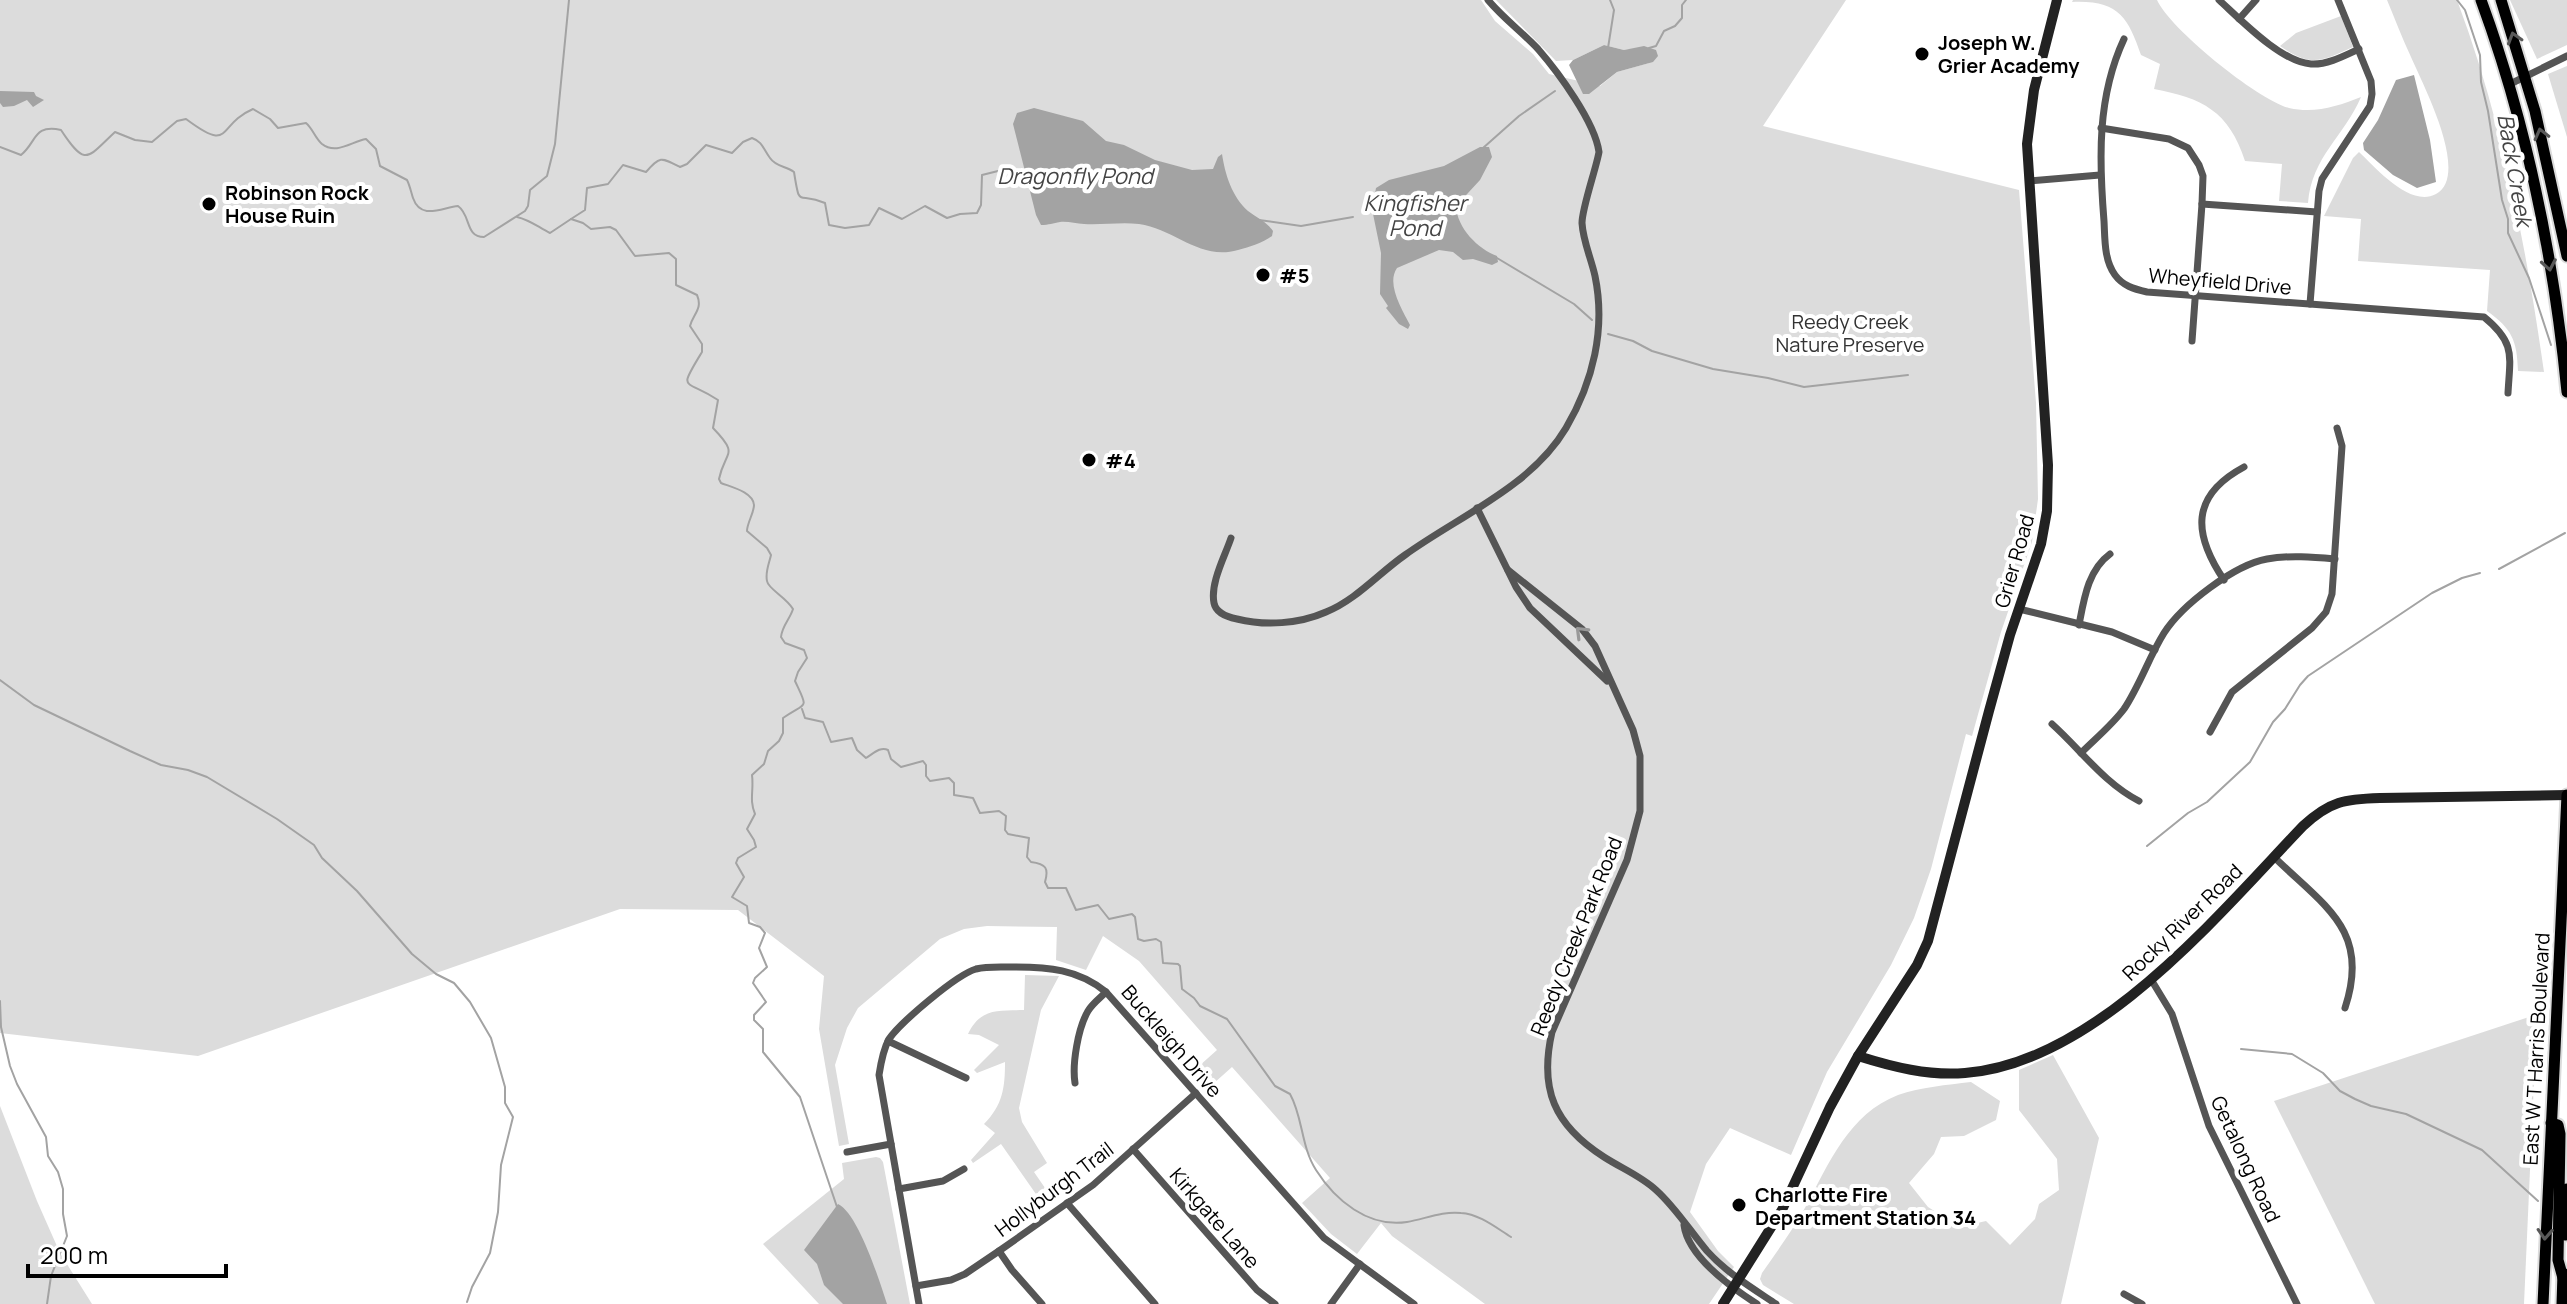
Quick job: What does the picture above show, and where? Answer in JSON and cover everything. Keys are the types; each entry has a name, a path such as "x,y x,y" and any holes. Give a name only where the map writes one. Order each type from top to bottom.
{"main road":[{"path":"2481,0 2531,174 2557,307 2567,392"},
{"path":"2501,0 2547,158 2567,256"},
{"name":"East W T Harris Boulevard","path":"2543,1304 2567,795"},
{"path":"2551,1123 2558,1125 2560,1134 2558,1260 2563,1278"},
{"path":"2562,1304 2567,1189"}],"street":[{"path":"1231,538 1214,587 1214,603 1219,612 1252,623 1305,620 1330,611 1403,556 1504,490 1538,461 1564,431 1586,390 1594,362 1599,316 1595,277 1582,221 1599,152 1598,141 1589,122 1539,50 1488,0"},
{"name":"Grier Road","path":"1858,1056 1917,965 1931,932 1989,711 2041,544 2048,486 2047,428 2027,144 2029,116 2057,0"},
{"path":"2219,0 2239,19 2296,61 2314,64 2359,49"},
{"path":"2239,19 2256,0"},
{"path":"2310,304 2322,179 2370,106 2372,94 2371,81 2338,0"},
{"name":"Wheyfield Drive","path":"2124,39 2114,60 2101,128 2100,175 2107,255 2116,276 2124,284 2147,292 2484,317 2504,336 2508,347 2511,367 2508,393"},
{"path":"2508,86 2567,56"},
{"path":"2101,128 2169,139 2188,148 2199,165 2203,176 2202,204 2192,341"},
{"path":"2029,181 2100,175"},
{"path":"2202,204 2317,212"},
{"path":"2210,732 2232,692 2312,628 2326,612 2332,594 2342,446 2337,428"},
{"path":"2224,580 2204,545 2203,517 2217,485 2244,467"},
{"name":"Reedy Creek Park Road","path":"1477,508 1530,608 1603,676 1619,699"},
{"path":"2079,625 2091,575 2110,554"},
{"path":"2081,753 2122,711 2174,619 2224,580 2249,565 2268,559 2335,559"},
{"name":"Reedy Creek Park Road","path":"1508,570 1582,629 1595,646 1633,730 1640,756 1640,811 1627,860 1552,1032 1546,1078 1553,1103 1571,1132 1656,1190 1684,1225 1698,1253 1736,1284"},
{"path":"2019,609 2112,632 2155,650"},
{"path":"2052,724 2125,794 2139,801"},
{"name":"Rocky River Road","path":"1858,1056 1885,1065 1943,1074 2004,1066 2043,1051 2152,981 2317,813 2341,801 2567,795"},
{"path":"2274,857 2331,914 2348,937 2354,976 2345,1008"},
{"name":"Buckleigh Drive","path":"888,1041 955,980 977,969 1063,969 1094,981 1324,1238 1414,1304"},
{"name":"Getalong Road","path":"2152,981 2172,1014 2209,1126 2297,1304"},
{"path":"1075,1083 1073,1070 1082,1023 1087,1012 1106,992"},
{"path":"1873,1033 1871,1046 1874,1054 1885,1065"},
{"path":"919,1304 879,1075 888,1041 966,1078"},
{"path":"1723,1304 1782,1210 1830,1107 1858,1056"},
{"name":"Hollyburgh Trail","path":"916,1286 951,1280 999,1251 1093,1185 1196,1093"},
{"path":"847,1152 891,1144"},
{"name":"Kirkgate Lane","path":"1133,1149 1257,1290 1275,1304"},
{"path":"899,1189 943,1181 964,1169"},
{"path":"1067,1203 1155,1304"},
{"path":"999,1251 1042,1304"},
{"path":"1331,1304 1360,1264"},
{"path":"1736,1284 1757,1304"},
{"path":"1736,1284 1776,1304"},
{"path":"2124,1294 2142,1304"}],"green space":[{"name":"Reedy Creek Nature Preserve","path":"0,0 1481,0 1495,21 1533,54 1549,74 1600,86 1617,72 1649,63 1633,49 1604,45 1573,60 1556,61 1496,0 1846,0 1763,126 2019,190 2036,403 2038,499 2032,542 2001,632 1972,736 1966,734 1931,869 1914,918 1891,965 1827,1072 1791,1155 1730,1128 1706,1164 1690,1212 1718,1251 1734,1267 1709,1304 1485,1304 1392,1236 1381,1223 1357,1254 1331,1234 1302,1203 1330,1178 1232,1067 1204,1092 1189,1075 1217,1050 1139,961 1103,936 1086,970 1056,960 1057,927 987,926 964,929 940,939 858,1008 847,1028 835,1065 849,1144 839,1146 819,1029 824,976 738,910 620,909 198,1056 0,1033"},
{"path":"2073,0 2157,0 2179,28 2216,62 2257,92 2289,108 2317,110 2361,97 2322,159 2308,203 2279,201 2282,164 2245,161 2231,130 2212,110 2186,97 2154,89 2160,64 2141,55 2131,30 2119,14 2100,4"},
{"path":"2387,0 2457,0 2487,91 2511,184 2544,372 2518,371 2512,336 2487,311 2490,270 2358,261 2361,219 2324,216 2359,152 2394,184 2415,196 2436,194 2445,184 2448,168 2441,128"},
{"path":"2510,0 2567,0 2567,45 2537,59"},
{"path":"2341,16 2353,47 2324,59 2308,60 2280,46 2296,33"},
{"path":"2567,66 2567,137 2548,74"},
{"path":"1025,975 1059,976 1041,1010 1019,1108 1022,1122 1047,1163 1034,1172 1054,1201 1045,1207 1001,1144 973,1163 971,1160 995,1133 984,1124 1002,1095 1005,1062 977,1073 974,1070 999,1045 979,1035 968,1034 979,1019 992,1012 1024,1010"},
{"path":"2532,1016 2536,1036 2524,1304 2375,1304 2274,1101"},
{"path":"2053,1055 2099,1138 2061,1304 1794,1304 1763,1285 1760,1279 1762,1273 1796,1224 1832,1157 1853,1127 1881,1103 1898,1095 1934,1087 1971,1082 2000,1101 1996,1120 1964,1136 1941,1137 1934,1154 1909,1183 1928,1207 1960,1227 1986,1221 2010,1245 2035,1219 2039,1204 2059,1190 2057,1159 2019,1110 2019,1070"},
{"path":"0,1106 60,1253 92,1304 0,1304"},
{"path":"876,1157 883,1162 910,1304 819,1304 763,1244 844,1179 842,1163"}],"water":[{"path":"1604,45 1624,50 1644,46 1656,50 1658,56 1653,62 1617,72 1589,94 1583,94 1569,65"},
{"path":"2414,75 2430,140 2436,182 2417,188 2393,175 2364,150 2363,143 2378,120 2396,80"},
{"path":"0,91 34,92 44,100 33,107 27,100 3,107"},
{"name":"Dragonfly Pond","path":"1034,108 1083,121 1106,141 1192,170 1213,169 1222,154 1227,177 1238,199 1273,231 1272,236 1251,246 1224,252 1199,248 1139,224 1063,222 1041,225 1013,124 1017,113"},
{"name":"Kingfisher Pond","path":"1480,147 1489,147 1492,157 1480,180 1456,206 1457,214 1464,230 1497,256 1498,262 1492,265 1473,259 1463,260 1453,252 1439,250 1397,268 1394,289 1410,325 1408,329 1399,324 1386,308 1388,306 1380,294 1381,253 1372,209 1376,188 1389,180 1444,166"},
{"path":"838,1204 846,1210 860,1234 887,1304 843,1304 824,1285 817,1264 804,1250"}],"waterway":[{"path":"0,147 21,155 36,135 52,129 61,130 76,150 87,155 115,132 135,140 152,142 177,121 186,119 218,135 253,109 278,128 306,123 327,147 338,148 366,139 376,149 380,166 407,180 413,198 421,209 433,211 458,206 471,230 484,237 525,211 530,190 547,176 555,144 569,0"},
{"path":"1608,48 1614,10 1610,0"},
{"path":"1649,48 1656,46 1664,31 1682,18 1682,5 1686,0"},
{"name":"Back Creek","path":"2457,0 2465,10 2480,55 2481,82 2508,219 2508,233 2529,278 2551,345"},
{"path":"1483,148 1519,116 1555,91"},
{"path":"571,219 585,210 587,188 608,184 623,165 646,172 661,160 680,167 706,145 732,153 752,138 761,144 772,161 794,172 801,197 825,203 829,225 845,228 869,225 879,208 902,219 925,206 947,218 977,213 981,205 982,175 998,171"},
{"path":"517,217 550,233 571,219 591,229 610,227 616,230 635,256 669,253 676,259 676,285 697,295 699,300 690,326 702,344 702,352 689,374 688,383 718,400 713,428 728,449 719,479 753,500 754,508 747,531 771,555 766,574 768,584 793,609 781,637 785,643 804,650 807,658 795,681 803,704 783,718 783,733 779,741 768,751 764,764 752,775 755,814 747,829 756,847 738,858 736,863 744,877 732,897 747,906 749,923 760,927 765,933 759,948 767,967 753,983 766,1002 754,1015 754,1020 763,1029 763,1052 800,1097 837,1207"},
{"path":"1259,220 1301,226 1353,217"},
{"path":"1497,258 1574,304 1592,320"},
{"path":"1608,334 1713,369 1804,387 1908,375"},
{"path":"2499,569 2565,533"},
{"path":"2147,846 2207,802 2250,762 2273,722 2308,676 2432,593 2480,573"},
{"path":"0,680 34,705 161,765 207,777 277,819 314,845 322,858 357,891 412,954 436,974 454,983 470,1002 491,1038 505,1087 505,1103 513,1117 501,1165 498,1212 490,1253 467,1302"},
{"path":"802,709 805,718 823,722 831,742 852,738 857,750 866,758 879,750 888,750 891,759 901,767 923,761 930,781 949,778 954,783 954,795 973,798 980,813 999,811 1006,816 1005,830 1008,834 1029,838 1027,857 1045,868 1048,888 1066,888 1076,910 1098,905 1109,919 1132,914 1138,939 1161,942 1163,963 1180,966 1182,989 1200,1006 1227,1019 1275,1086 1290,1094 1311,1161 1333,1192 1354,1210 1379,1221 1393,1223 1447,1213 1468,1214 1511,1237"},
{"path":"0,1001 1,1027 10,1066 46,1137 48,1156 58,1172 63,1189 67,1236 51,1276 47,1304"},
{"path":"2241,1049 2292,1054 2323,1073 2340,1091 2355,1099 2406,1114 2482,1150 2538,1201"}],"place":[{"name":"Joseph W. Grier Academy","path":"1922,54"},
{"name":"Robinson Rock House Ruin","path":"209,204"},
{"name":"#5","path":"1263,275"},
{"name":"#4","path":"1089,460"},
{"name":"Charlotte Fire Department Station 34","path":"1739,1205"}]}
